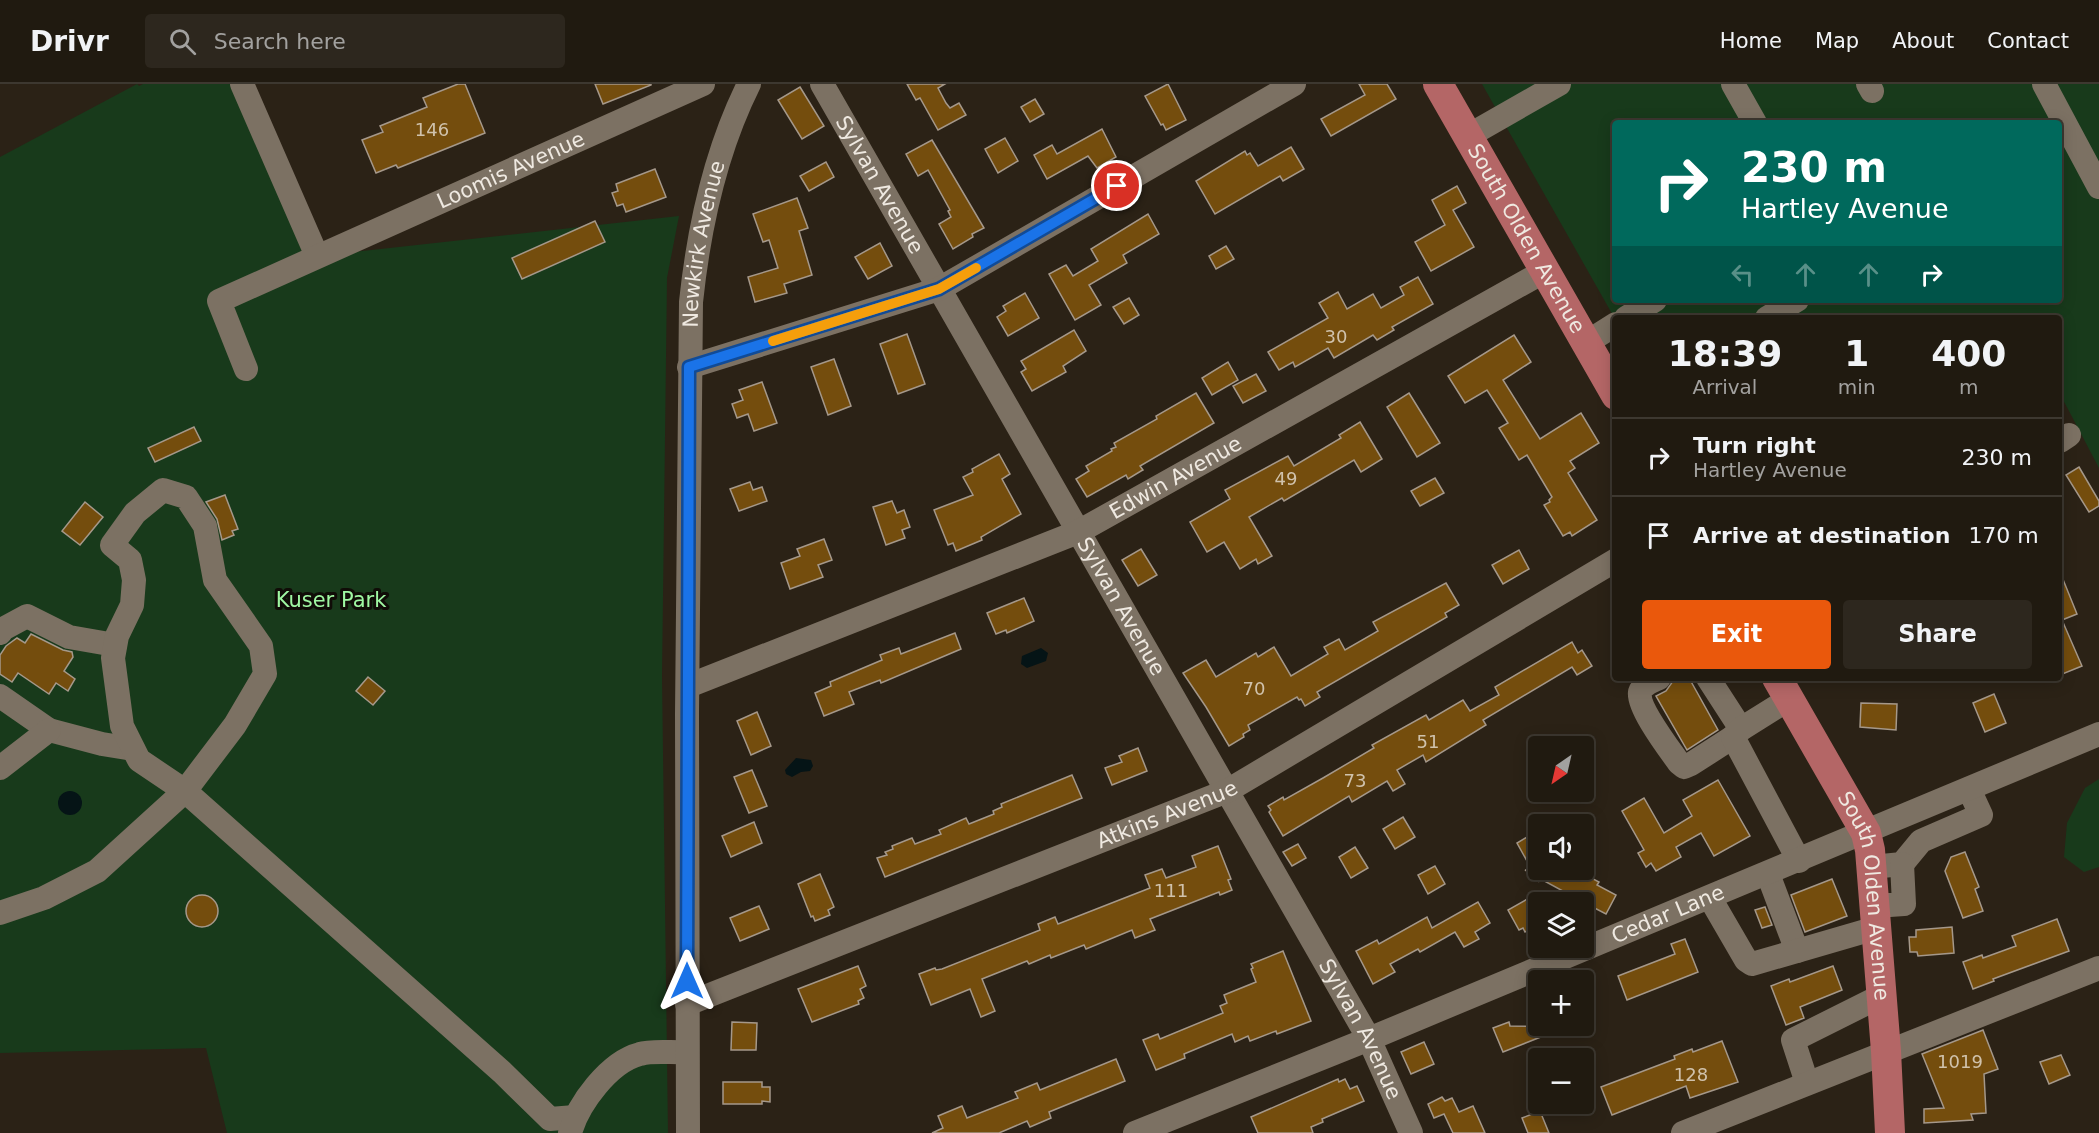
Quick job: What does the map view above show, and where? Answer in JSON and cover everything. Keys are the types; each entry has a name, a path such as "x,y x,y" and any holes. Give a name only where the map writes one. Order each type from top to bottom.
{"main road":[{"name":"South Olden Avenue","path":"1438,84 1612,388"},
{"name":"South Olden Avenue","path":"1783,688 1866,833 1872,867 1890,1133"}],"street":[{"path":"242,84 317,256"},
{"name":"Loomis Avenue","path":"246,369 219,301 703,84"},
{"name":"Newkirk Avenue","path":"688,1133 691,302 697,249 707,198 723,147 749,84"},
{"name":"Sylvan Avenue","path":"822,84 1369,1039 1411,1133"},
{"path":"689,367 939,289 1294,84"},
{"path":"1468,136 1559,84"},
{"path":"1733,84 1753,120"},
{"path":"2044,84 2099,187"},
{"name":"Edwin Avenue","path":"688,686 1078,532 1545,271"},
{"path":"1631,315 1650,303"},
{"path":"1772,315 1792,303"},
{"path":"1586,343 1612,327"},
{"path":"0,913 44,898 97,872 185,791 235,725 265,674 261,646 215,580 205,526 186,497 163,490 135,513 112,545 130,560 134,580 132,605 117,636 113,658 122,726 139,760 185,791 502,1072 550,1119 572,1125 592,1092 614,1067 640,1054 687,1052"},
{"name":"Atkins Avenue","path":"687,1004 1227,791 1612,562"},
{"path":"0,633 27,616 69,637 115,645"},
{"path":"1654,681 1644,687 1640,693 1642,706 1679,763 1684,767 1737,733 1783,688"},
{"path":"1710,681 1798,861"},
{"path":"0,696 49,730 102,744 133,749"},
{"path":"0,768 49,730"},
{"name":"Cedar Lane","path":"1135,1133 1768,874 2099,734"},
{"path":"1710,897 1746,960 1752,964 1797,951 1904,904 1902,864 1921,841 1981,815 1969,789"},
{"path":"1909,814 1921,841"},
{"path":"1872,867 1902,864"},
{"path":"1768,874 1797,951"},
{"path":"1683,1133 2099,968"},
{"path":"1807,1083 1793,1040 1881,996"}],"green space":[{"name":"Kuser Park","path":"137,84 139,86 143,84 242,84 317,256 679,216 667,278 662,676 668,1133 227,1133 206,1048 0,1053 0,157"},
{"path":"1482,84 2099,84 2099,468 2062,398 2062,315 1613,315"},
{"path":"2099,779 2099,867 2084,872 2064,857 2067,823 2085,788"}],"shaded area":[{"path":"1041,648 1048,653 1046,661 1027,668 1021,664 1022,656"},
{"path":"796,758 811,760 813,766 810,771 801,772 792,777 786,774 785,770"},
{"path":"70,791 79,794 82,803 79,812 70,815 61,812 58,803 61,794"}],"building":[{"path":"458,84 465,84 485,133 398,168 396,165 376,173 362,140 383,132 380,126 427,107 423,98"},
{"path":"595,84 651,84 651,85 603,104"},
{"path":"907,84 945,84 938,88 946,103 950,108 959,103 966,115 938,130 920,98 916,100"},
{"path":"1168,84 1186,120 1166,130 1145,96"},
{"path":"1359,84 1387,84 1396,99 1331,136 1321,119 1365,95"},
{"path":"800,87 824,126 802,139 778,100"},
{"path":"1035,99 1044,114 1030,122 1021,107"},
{"path":"1102,129 1116,157 1097,168 1088,156 1047,179 1034,155 1052,145 1057,154"},
{"path":"1005,138 1018,161 998,173 985,149"},
{"path":"932,140 984,228 953,249 939,224 951,217 948,211 950,210 928,170 918,176 906,154"},
{"path":"1291,147 1304,169 1283,181 1280,176 1215,214 1196,181 1245,151 1247,155 1250,153 1258,166"},
{"path":"826,162 834,177 809,191 800,176"},
{"path":"655,169 666,197 626,212 623,204 617,206 612,193 618,191 616,184"},
{"path":"1457,186 1466,203 1453,210 1474,247 1431,271 1415,242 1445,225 1432,200"},
{"path":"797,198 808,228 799,231 812,275 784,284 787,293 755,302 748,277 778,268 769,240 763,242 753,214"},
{"path":"1148,214 1159,234 1123,255 1127,263 1089,285 1101,305 1075,320 1049,274 1066,265 1073,276 1098,261 1091,249"},
{"path":"595,221 605,242 522,279 512,258"},
{"path":"880,243 892,266 868,279 855,257"},
{"path":"1226,246 1234,259 1216,269 1209,256"},
{"path":"1418,277 1433,304 1392,327 1394,330 1377,340 1373,335 1334,358 1328,348 1295,367 1293,362 1279,370 1268,352 1328,318 1319,303 1338,292 1347,309 1373,294 1381,308 1404,295 1400,287"},
{"path":"1025,293 1039,318 1008,336 997,317 1006,311 1003,306"},
{"path":"1129,298 1139,315 1124,324 1113,307"},
{"path":"1074,330 1086,351 1063,366 1066,372 1032,391 1021,372 1026,369 1021,361"},
{"path":"907,334 925,384 898,394 880,344"},
{"path":"1514,335 1531,362 1503,380 1540,439 1581,413 1599,443 1570,461 1575,468 1568,473 1597,520 1572,536 1570,532 1563,536 1544,505 1550,502 1552,497 1527,455 1519,460 1499,428 1508,423 1487,390 1465,403 1448,376"},
{"path":"834,359 851,406 828,415 811,367"},
{"path":"1228,362 1238,380 1212,395 1202,378"},
{"path":"1256,374 1266,391 1243,403 1233,386"},
{"path":"762,382 777,423 754,431 748,414 737,418 732,404 743,400 739,390"},
{"path":"1196,393 1214,423 1140,466 1143,470 1128,479 1126,475 1087,497 1076,479 1089,471 1086,466 1112,451 1111,449 1116,447 1114,443 1157,419 1156,416"},
{"path":"1409,393 1440,443 1417,457 1387,407"},
{"path":"1360,422 1382,459 1361,472 1354,460 1284,501 1282,498 1249,517 1272,556 1258,564 1256,559 1240,569 1224,542 1207,552 1190,522 1230,499 1225,490 1288,456 1294,466 1341,438 1339,435"},
{"path":"194,427 201,441 155,462 148,448"},
{"path":"999,454 1010,474 1002,479 1021,514 981,537 982,540 956,551 953,543 948,545 934,510 973,495 963,477 973,472 972,469"},
{"path":"2079,467 2099,501 2099,506 2089,512 2066,475"},
{"path":"1435,478 1444,493 1420,506 1411,491"},
{"path":"750,482 753,490 762,487 767,501 739,511 730,489"},
{"path":"225,495 238,529 232,531 234,535 222,540 217,519 206,502"},
{"path":"892,501 897,513 904,510 910,527 902,530 905,538 886,545 873,507"},
{"path":"85,502 103,517 80,545 62,531"},
{"path":"824,539 832,560 818,565 823,577 790,589 781,563 800,556 797,549"},
{"path":"1141,549 1157,575 1138,586 1122,560"},
{"path":"1519,550 1529,569 1503,584 1492,565"},
{"path":"2062,577 2077,614 2062,620"},
{"path":"1446,583 1459,605 1445,613 1447,617 1317,692 1320,697 1305,706 1297,697 1248,725 1250,730 1243,734 1244,737 1229,746 1183,673 1206,660 1216,677 1256,653 1258,657 1274,647 1291,676 1328,654 1324,647 1339,639 1345,650 1378,631 1373,622"},
{"path":"1024,598 1034,621 1007,633 1006,630 996,634 987,613"},
{"path":"2062,620 2082,666 2062,674"},
{"path":"955,633 961,649 881,683 880,680 849,692 854,704 824,716 815,693 831,686 830,682 882,660 880,655 899,648 901,654"},
{"path":"31,634 72,652 73,657 64,671 75,679 68,691 56,683 49,694 18,673 12,682 0,674 0,655 6,646 17,638 25,643"},
{"path":"1572,642 1578,653 1582,650 1592,666 1577,675 1572,667 1483,720 1486,725 1426,762 1423,755 1397,770 1405,784 1393,791 1387,781 1352,802 1349,796 1283,836 1268,806 1283,797 1284,800 1323,778 1374,748 1372,745 1426,715 1429,720 1463,700 1470,711 1499,695 1495,687"},
{"path":"368,677 385,691 373,705 356,691"},
{"path":"1673,681 1691,681 1718,730 1687,750 1656,696 1666,691"},
{"path":"1994,694 2006,723 1985,732 1973,703"},
{"path":"1861,703 1897,704 1896,730 1860,727"},
{"path":"757,712 771,746 751,755 737,721"},
{"path":"1138,748 1147,771 1112,785 1105,768 1122,762 1119,756"},
{"path":"752,770 767,806 749,813 734,777"},
{"path":"1072,775 1082,798 885,877 877,858 887,855 885,852 893,849 892,846 912,838 915,844 941,834 939,830 966,818 969,824 994,814 993,811 1002,807 1001,804"},
{"path":"1718,780 1750,836 1714,856 1701,833 1676,847 1681,857 1656,871 1651,863 1646,867 1638,853 1644,850 1622,811 1644,798 1664,833 1692,816 1683,800"},
{"path":"1403,817 1415,837 1395,849 1383,829"},
{"path":"754,822 762,843 731,857 722,836"},
{"path":"1528,836 1528,863 1517,843"},
{"path":"1298,844 1306,858 1292,866 1283,852"},
{"path":"1218,846 1231,879 1228,880 1232,890 1220,895 1219,892 1150,919 1155,930 1135,938 1132,930 1086,949 1084,945 1051,958 1050,955 1029,964 1027,961 982,979 995,1011 981,1017 970,989 931,1005 919,974 935,968 936,970 942,969 1040,930 1038,924 1055,917 1058,924 1150,888 1145,875 1162,869 1166,878 1196,867 1192,856"},
{"path":"1355,847 1368,868 1351,878 1339,857"},
{"path":"1965,852 1979,887 1975,889 1983,911 1963,918 1945,871 1951,857"},
{"path":"1435,866 1445,884 1428,894 1418,875"},
{"path":"820,874 834,907 828,910 830,915 815,921 813,916 811,917 798,884"},
{"path":"1594,879 1599,882 1597,885 1616,895 1606,914 1594,908 1594,892 1565,892 1543,880"},
{"path":"1832,879 1847,916 1805,932 1791,895"},
{"path":"202,895 214,899 218,911 214,923 202,927 190,923 186,911 190,899"},
{"path":"1528,899 1528,930 1525,932 1523,928 1519,930 1508,910"},
{"path":"1478,902 1490,923 1475,932 1479,939 1464,947 1455,932 1420,952 1418,949 1390,964 1395,972 1373,984 1356,951 1377,940 1379,944 1427,917 1432,928"},
{"path":"759,906 769,929 740,941 730,918"},
{"path":"1765,907 1772,925 1762,928 1755,910"},
{"path":"2057,919 2069,951 1993,979 1994,981 1973,989 1963,962 1982,955 1983,958 2016,946 2012,936"},
{"path":"1952,927 1954,953 1918,956 1917,952 1910,952 1909,937 1916,937 1916,930"},
{"path":"1685,939 1698,972 1627,1000 1618,976 1675,954 1671,944"},
{"path":"1283,951 1311,1021 1250,1041 1248,1036 1235,1042 1232,1034 1184,1054 1185,1058 1156,1070 1143,1040 1158,1034 1160,1039 1223,1013 1220,1006 1227,1003 1224,995 1256,982 1251,964"},
{"path":"858,966 866,986 860,989 864,998 858,1001 859,1004 812,1022 798,989"},
{"path":"1833,966 1842,990 1800,1007 1804,1018 1786,1025 1771,986 1789,979 1790,982"},
{"path":"732,1022 757,1023 756,1050 731,1050"},
{"path":"1509,1022 1510,1026 1528,1026 1528,1036 1543,1036 1503,1052 1493,1028"},
{"path":"1983,1030 1998,1069 1984,1074 1986,1113 1971,1114 1973,1120 1924,1123 1924,1109 1944,1108 1922,1054"},
{"path":"1722,1041 1738,1082 1690,1098 1686,1086 1612,1115 1601,1087 1675,1059 1674,1056 1692,1049 1693,1052"},
{"path":"1424,1042 1434,1064 1411,1074 1401,1052"},
{"path":"2061,1055 2070,1075 2049,1084 2040,1062"},
{"path":"1116,1059 1125,1081 1049,1112 1051,1118 1030,1127 1027,1121 999,1133 932,1133 943,1128 938,1116 962,1106 967,1118 1018,1098 1015,1092 1037,1083 1040,1090"},
{"path":"1338,1079 1339,1082 1345,1079 1350,1089 1357,1086 1364,1101 1322,1119 1323,1122 1311,1127 1313,1133 1258,1133 1251,1117"},
{"path":"723,1082 762,1082 762,1087 770,1087 770,1102 723,1104"},
{"path":"1442,1097 1445,1101 1452,1098 1459,1112 1473,1106 1485,1133 1453,1133 1444,1114 1434,1118 1428,1104"},
{"path":"1532,1114 1541,1114 1549,1133 1528,1133 1522,1118"}],"slow traffic":[{"path":"773,341 939,289 976,268"}],"route":[{"path":"687,981 689,367 939,289 1117,186"}]}
